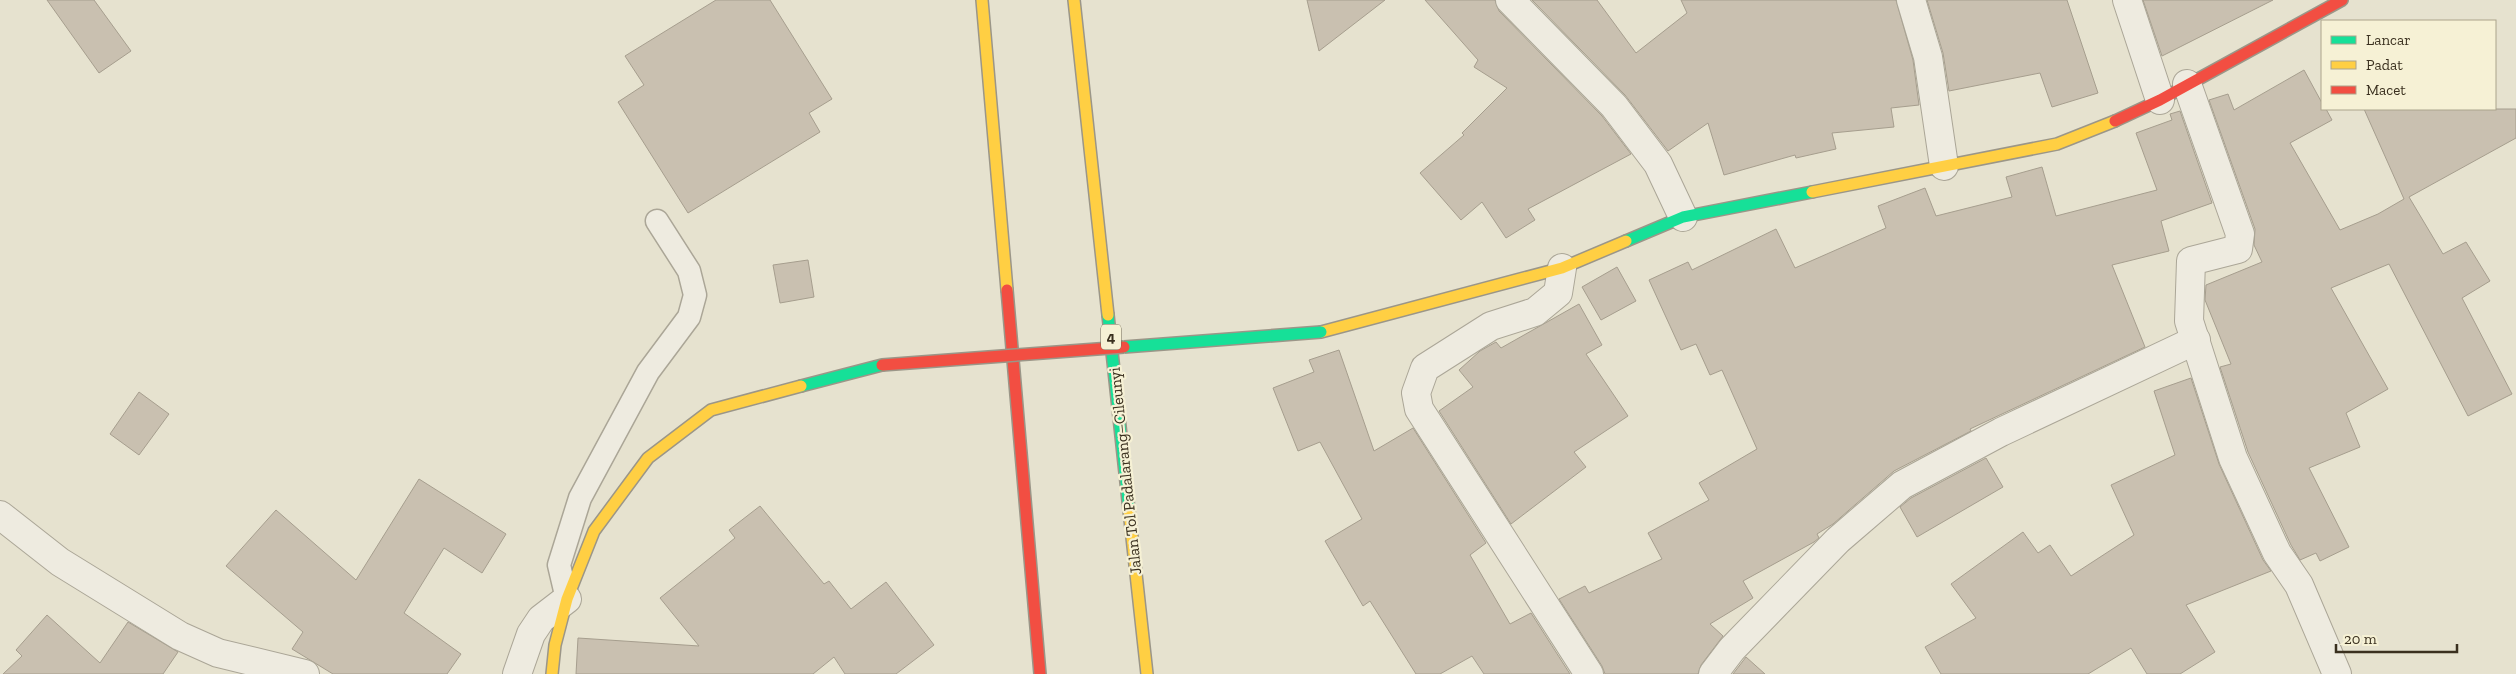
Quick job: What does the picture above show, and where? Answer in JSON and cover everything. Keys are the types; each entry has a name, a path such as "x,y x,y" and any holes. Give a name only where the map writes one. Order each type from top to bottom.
{"main road":[{"path":"982,0 1040,674"},
{"name":"Jalan Tol Padalarang–Cileunyi","path":"1074,0 1147,674"},
{"path":"552,674 555,645 567,599 594,531 648,458 711,410 882,365 1321,332 1562,268 1683,217 2057,144 2116,121 2160,100 2342,0"}],"street":[{"path":"1510,0 1614,106 1658,164 1683,217"},
{"path":"1911,0 1928,57 1944,166"},
{"path":"2127,0 2160,100"},
{"path":"2187,84 2240,234 2238,249 2191,261 2189,321 2232,458 2277,553 2298,584 2337,674"},
{"path":"1562,268 1558,294 1535,312 1491,326 1425,368 1416,393 1419,408 1590,674"},
{"path":"1713,674 1732,650 1838,540 1902,485 2001,432 2196,340"},
{"path":"0,515 60,562 180,636 218,653 305,674"},
{"path":"517,674 531,634 541,619 567,599"}],"lane":[{"path":"567,599 559,565 580,498 648,372 689,317 695,295 689,271 657,221"}],"building":[{"path":"47,0 94,0 131,51 99,73"},
{"path":"716,0 770,0 832,99 809,113 820,132 688,213 618,102 644,85 625,56"},
{"path":"1307,0 1385,0 1319,51"},
{"path":"1425,0 1495,0 1499,11 1602,116 1631,154 1528,209 1535,220 1506,238 1482,202 1461,220 1420,173 1464,135 1462,133 1507,88 1474,67 1478,60"},
{"path":"1532,0 1597,0 1636,53 1687,13 1681,0 1896,0 1913,60 1919,105 1891,108 1894,127 1832,133 1836,149 1796,158 1795,155 1724,175 1708,123 1668,151 1625,95"},
{"path":"1927,0 2067,0 2098,93 2052,107 2040,73 1949,91 1943,53"},
{"path":"2143,0 2273,0 2162,56"},
{"path":"2304,70 2321,101 2321,110 2327,110 2332,120 2290,143 2340,230 2378,214 2404,199 2364,110 2516,109 2516,138 2409,197 2443,254 2466,242 2490,281 2462,298 2512,394 2468,416 2389,264 2331,288 2388,389 2346,413 2360,447 2309,468 2349,547 2320,561 2316,553 2300,560 2291,545 2248,452 2220,367 2231,364 2205,300 2206,285 2262,262 2254,245 2255,229 2209,100 2228,94 2234,110"},
{"path":"2180,111 2212,203 2161,221 2169,251 2112,265 2145,347 1970,429 1971,431 1894,471 1833,524 1817,534 1819,538 1814,542 1743,581 1753,598 1710,624 1723,636 1701,665 1698,674 1605,674 1602,666 1559,599 1585,586 1589,593 1662,559 1648,533 1709,500 1699,483 1757,449 1722,370 1710,375 1696,344 1681,350 1649,280 1688,262 1692,270 1776,229 1795,268 1886,228 1878,206 1925,188 1936,216 2012,197 2006,177 2042,167 2056,216 2157,190 2136,133 2172,120 2170,114"},
{"path":"808,260 814,297 780,303 773,265"},
{"path":"1617,267 1636,301 1601,320 1582,287"},
{"path":"1579,304 1602,345 1586,354 1628,416 1574,452 1586,467 1511,524 1439,411 1473,387 1459,370 1480,351 1496,342 1501,348"},
{"path":"1339,350 1374,451 1413,428 1486,543 1470,555 1510,624 1531,613 1570,674 1484,674 1472,656 1440,674 1416,674 1370,601 1363,606 1325,541 1362,519 1320,442 1298,451 1273,388 1314,372 1309,360"},
{"path":"2191,378 2219,464 2263,560 2271,571 2186,605 2215,652 2180,674 2147,674 2131,648 2088,674 1941,674 1925,647 1976,618 1951,584 2023,532 2038,553 2050,545 2071,576 2134,535 2111,485 2175,455 2154,391"},
{"path":"139,392 169,414 139,455 110,434"},
{"path":"1986,458 2003,487 1917,537 1900,507 1911,498"},
{"path":"419,479 506,534 482,573 444,548 404,613 461,654 447,674 333,674 292,649 303,632 226,566 276,510 356,580"},
{"path":"760,506 824,584 829,581 851,609 886,582 934,645 896,674 845,674 834,657 813,674 576,674 578,638 699,646 660,598 735,538 729,530"},
{"path":"47,615 100,663 128,622 178,652 163,674 3,674 22,656 16,650"},
{"path":"1746,657 1765,674 1733,674"}],"traffic: fast":[{"path":"1626,241 1683,217 1812,192"},
{"path":"1108,315 1129,510"},
{"path":"1124,347 1321,332"},
{"path":"801,386 882,365"}],"traffic: slow":[{"path":"982,0 1007,290"},
{"path":"1074,0 1108,315"},
{"path":"1812,192 2057,144 2115,121"},
{"path":"1321,332 1562,268 1626,241"},
{"path":"552,674 555,645 567,599 594,531 648,458 711,410 801,386"},
{"path":"1129,510 1147,674"}],"traffic: jam":[{"path":"2115,121 2160,100 2342,0"},
{"path":"1007,290 1040,674"},
{"path":"882,365 1124,347"}]}
